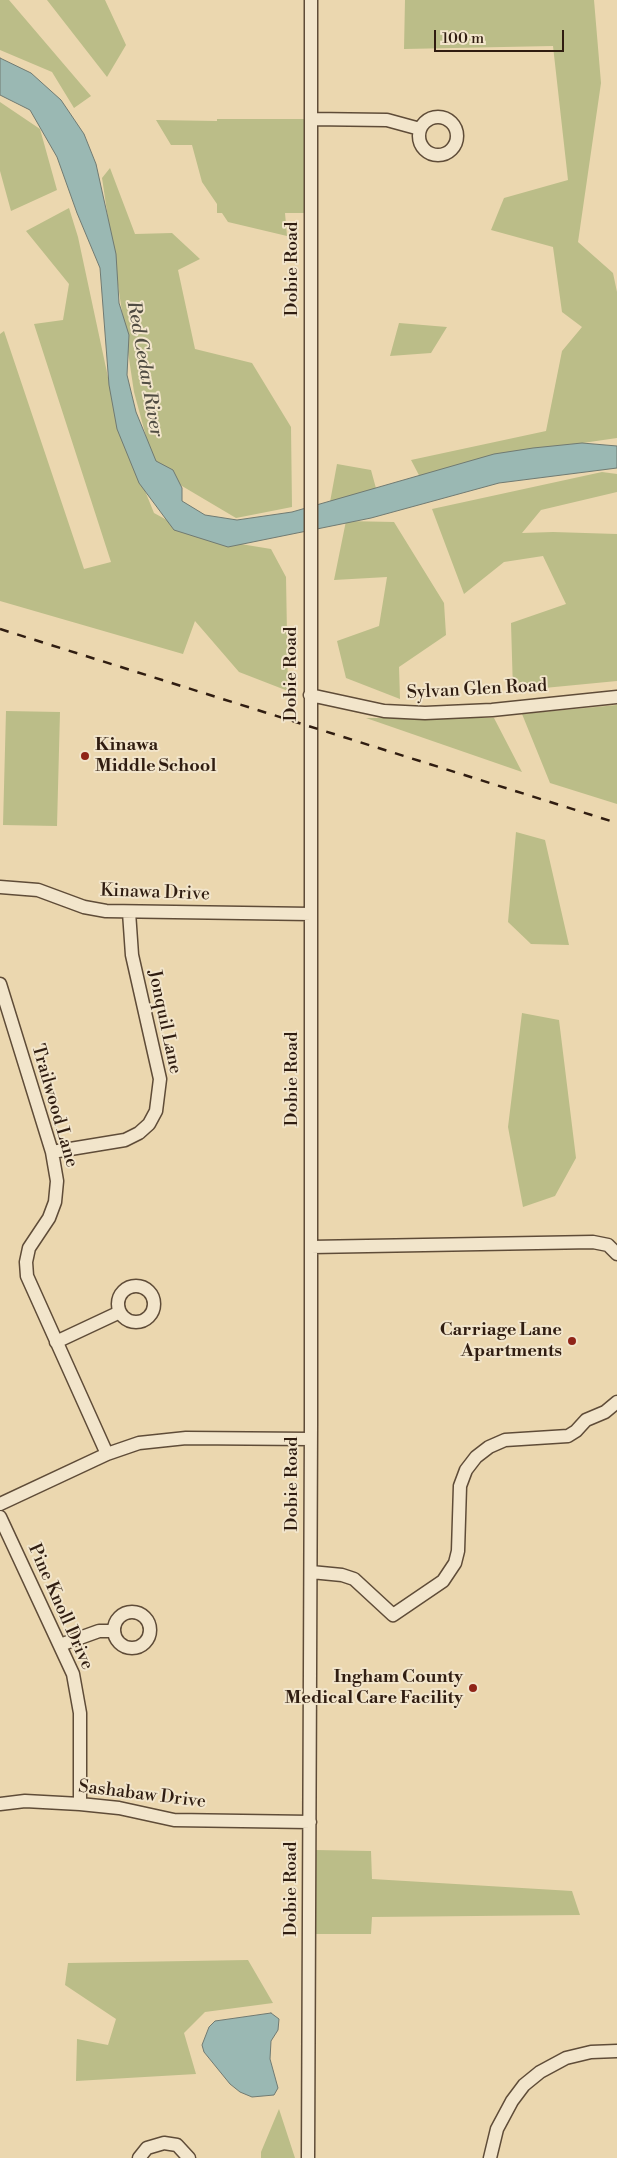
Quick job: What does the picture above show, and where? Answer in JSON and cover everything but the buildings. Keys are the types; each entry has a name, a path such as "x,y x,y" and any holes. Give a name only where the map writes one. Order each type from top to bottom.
{"street":[{"name":"Dobie Road","path":"308,2158 311,1572 311,0"},
{"path":"311,119 387,120 420,129"},
{"name":"Sylvan Glen Road","path":"310,695 384,711 425,713 492,710 617,697"},
{"name":"Kinawa Drive","path":"0,887 38,890 84,907 129,912 311,914"},
{"name":"Jonquil Lane","path":"52,1152 125,1140 139,1133 149,1124 156,1111 160,1079 132,955 129,912"},
{"name":"Trailwood Lane","path":"0,984 52,1152 57,1182 55,1202 49,1218 29,1248 26,1262 27,1276 108,1454"},
{"path":"311,1247 593,1242 608,1245 617,1254"},
{"path":"56,1342 120,1312"},
{"path":"311,1572 342,1575 354,1579 394,1615 443,1581 454,1563 458,1551 460,1486 466,1470 476,1456 489,1447 505,1440 568,1436 576,1431 586,1420 605,1412 617,1402"},
{"path":"0,1504 108,1454 139,1443 186,1438 311,1439"},
{"name":"Pine Knoll Drive","path":"0,1517 73,1674 78,1693 80,1804"},
{"path":"60,1645 99,1631 114,1631"},
{"name":"Sashabaw Drive","path":"0,1804 25,1801 80,1804 118,1808 174,1820 310,1822"},
{"path":"490,2158 497,2129 518,2092 540,2072 566,2058 591,2052 617,2051"},
{"path":"140,2158 147,2148 164,2143 177,2145 189,2158"}],"green space":[{"path":"0,0 9,0 91,96 74,108 52,72 0,50"},
{"path":"47,0 105,0 126,45 107,77"},
{"path":"405,0 594,0 601,83 578,242 613,273 617,292 617,438 507,454 421,479 411,460 546,431 562,351 582,327 562,312 553,247 491,230 504,198 568,180 553,46 404,49"},
{"path":"0,102 40,129 57,190 11,211 0,171"},
{"path":"217,119 306,119 305,213 285,213 287,236 228,222 222,213 217,213 217,204 202,182 192,145 171,145 156,120 217,121"},
{"path":"110,168 135,234 172,233 200,259 178,270 195,349 252,363 291,427 292,507 236,518 155,470 134,392 102,178"},
{"path":"69,208 78,237 118,424 154,513 198,537 271,549 286,577 288,691 239,672 195,621 183,654 0,601 0,334 4,331 84,569 111,562 34,324 63,320 69,284 26,231"},
{"path":"399,323 447,327 431,353 390,356"},
{"path":"337,464 371,470 377,492 330,502"},
{"path":"602,472 617,474 617,492 541,510 522,533 617,534 617,681 513,691 511,623 566,604 543,556 504,562 464,594 432,509"},
{"path":"346,521 394,522 444,603 446,635 399,667 400,699 346,678 337,641 379,626 387,577 334,580"},
{"path":"617,705 617,804 550,783 522,714"},
{"path":"6,711 60,712 57,826 3,825"},
{"path":"366,718 494,718 522,772"},
{"path":"516,832 545,840 569,945 531,944 508,922"},
{"path":"522,1013 559,1020 576,1158 555,1196 523,1207 508,1127"},
{"path":"315,1850 371,1851 372,1879 572,1891 580,1915 372,1917 371,1934 314,1934"},
{"path":"248,1960 273,2003 205,2012 184,2033 196,2074 76,2081 77,2039 108,2045 116,2019 65,1985 68,1963"},
{"path":"279,2109 295,2158 261,2158 261,2152"}],"water":[{"path":"0,58 31,73 61,100 84,134 96,164 116,254 119,303 129,335 127,375 136,412 156,461 173,470 182,488 182,501 205,515 237,520 292,512 494,454 582,443 617,446 617,468 499,483 371,518 228,547 174,530 139,483 117,429 109,385 100,268 77,213 57,157 30,110 0,95"},
{"path":"271,2013 279,2019 278,2030 271,2041 270,2059 278,2088 274,2095 252,2097 240,2092 230,2084 204,2052 202,2045 209,2027 215,2021"}],"railway":[{"path":"0,629 617,823"}],"place":[{"name":"Kinawa Middle School","path":"85,756"},
{"name":"Carriage Lane Apartments","path":"572,1341"},
{"name":"Ingham County Medical Care Facility","path":"473,1688"}],"water label":[{"name":"Red Cedar River","path":"144,369"}]}
